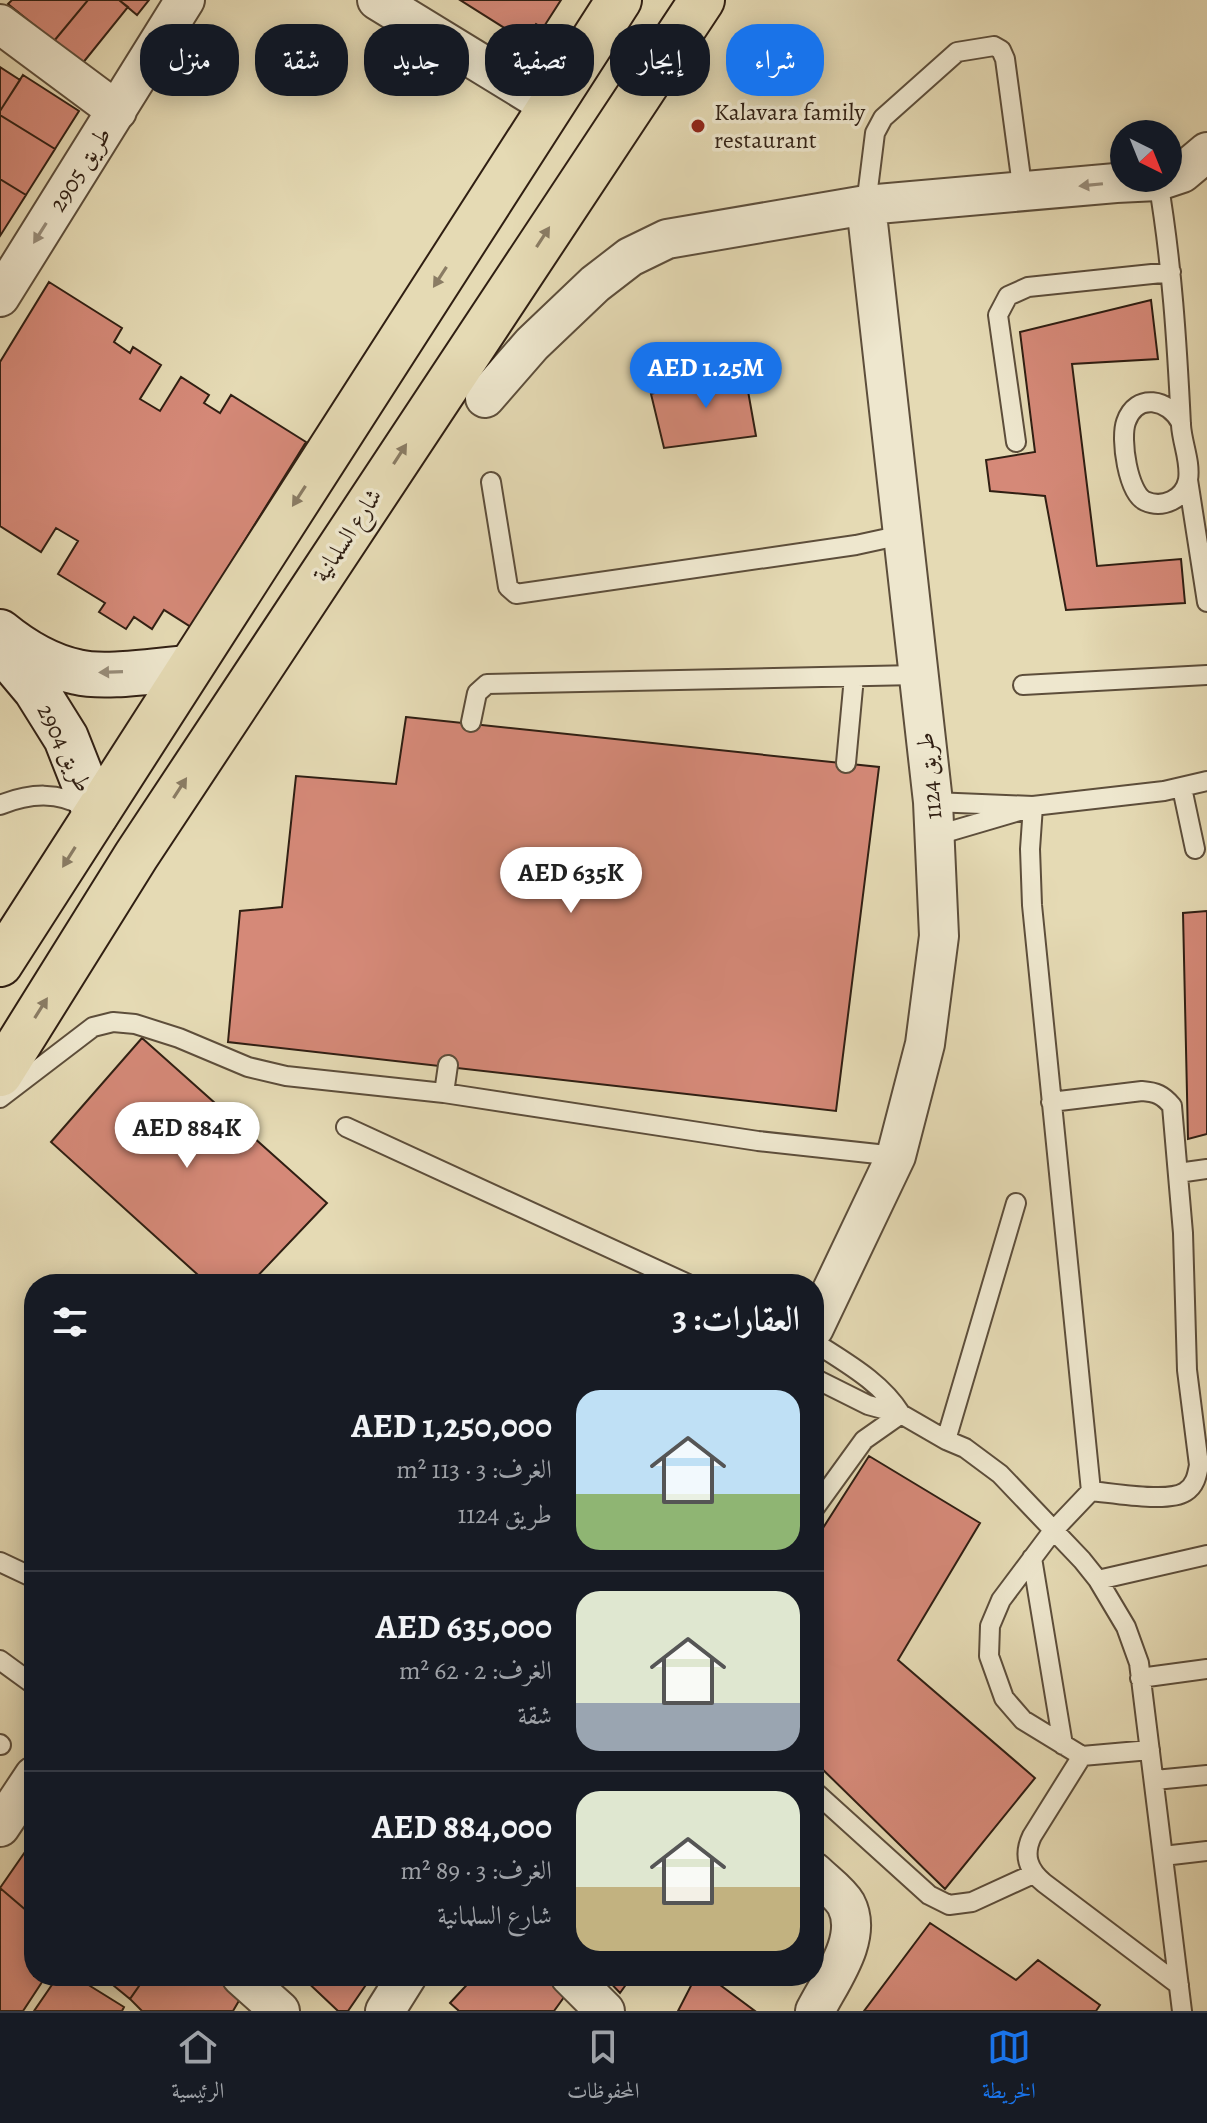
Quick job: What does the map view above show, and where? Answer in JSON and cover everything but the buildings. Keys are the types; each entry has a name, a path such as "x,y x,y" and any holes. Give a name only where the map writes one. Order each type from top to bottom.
{"main road":[{"path":"0,964 619,0"},
{"name":"شارع السلمانية","path":"0,1074 144,843 702,0"}],"street":[{"name":"طريق 2905","path":"0,297 185,0"},
{"path":"377,0 550,106"},
{"path":"0,24 117,111"},
{"path":"1182,173 1207,152"},
{"path":"485,398 532,344 595,284 630,257 667,239 866,205 1110,184"},
{"name":"طريق 1124","path":"824,1307 896,1156 925,1044 939,936 934,819 866,205"},
{"name":"طريق 2904","path":"0,632 14,644 46,662 78,673 189,668"},
{"name":"طريق 2904","path":"0,647 36,690 66,738 96,814"},
{"path":"0,1827 24,1796"},
{"path":"815,2011 850,1941 852,1921 845,1902 824,1882"},
{"path":"252,1986 280,2011"},
{"path":"385,2011 401,1986"},
{"path":"580,1986 605,2011"}],"lane":[{"path":"866,205 875,133 883,118 957,52 994,46 1001,50 1005,59 1023,193"},
{"path":"1160,192 1171,272 1181,423 1207,602"},
{"path":"1016,442 997,326 998,315 1008,296 1028,287 1171,272"},
{"path":"1181,423 1176,412 1154,402 1133,410 1126,420 1124,433 1130,481 1140,498 1159,504 1169,502 1178,497 1188,480"},
{"path":"491,482 508,587 516,594 856,545 902,535"},
{"path":"471,722 477,693 487,684 917,675"},
{"path":"1023,685 1207,675"},
{"path":"846,763 854,677"},
{"path":"934,819 1182,788 1207,781"},
{"path":"1182,788 1195,849"},
{"path":"0,805 39,794 61,796 96,814"},
{"path":"934,819 987,822 1033,806"},
{"path":"1033,806 1031,890 1091,1491 1052,1532 1001,1600 990,1626 989,1656 1004,1698 1023,1720 1063,1745 1082,1756 1150,1750"},
{"path":"0,1098 93,1027 113,1022 135,1024 179,1038 236,1063 286,1076 444,1093 758,1141 896,1156"},
{"path":"444,1093 448,1065"},
{"path":"1051,1102 1154,1092 1165,1097 1172,1106 1174,1117 1183,1233 1187,1370 1202,1454 1197,1479 1188,1491 1174,1497 1091,1491"},
{"path":"346,1127 666,1274"},
{"path":"1178,1173 1207,1169"},
{"path":"946,1440 1016,1203"},
{"path":"824,1349 879,1386 901,1414"},
{"path":"824,1383 861,1402 901,1414 965,1448 1000,1474 1082,1560 1126,1627 1139,1663 1182,2011"},
{"path":"824,1495 864,1440 901,1414"},
{"path":"1098,1580 1207,1555"},
{"path":"1032,1558 1063,1745"},
{"path":"0,1562 24,1573"},
{"path":"0,1660 24,1678"},
{"path":"1140,1678 1207,1669"},
{"path":"1082,1756 1026,1848 1033,1874 1179,1985"},
{"path":"1155,1780 1207,1775"},
{"path":"824,1800 929,1895 949,1905 972,1902 1033,1874"},
{"path":"1163,1856 1207,1851"}],"place":[{"name":"Kalavara family restaurant","path":"698,126"}]}
